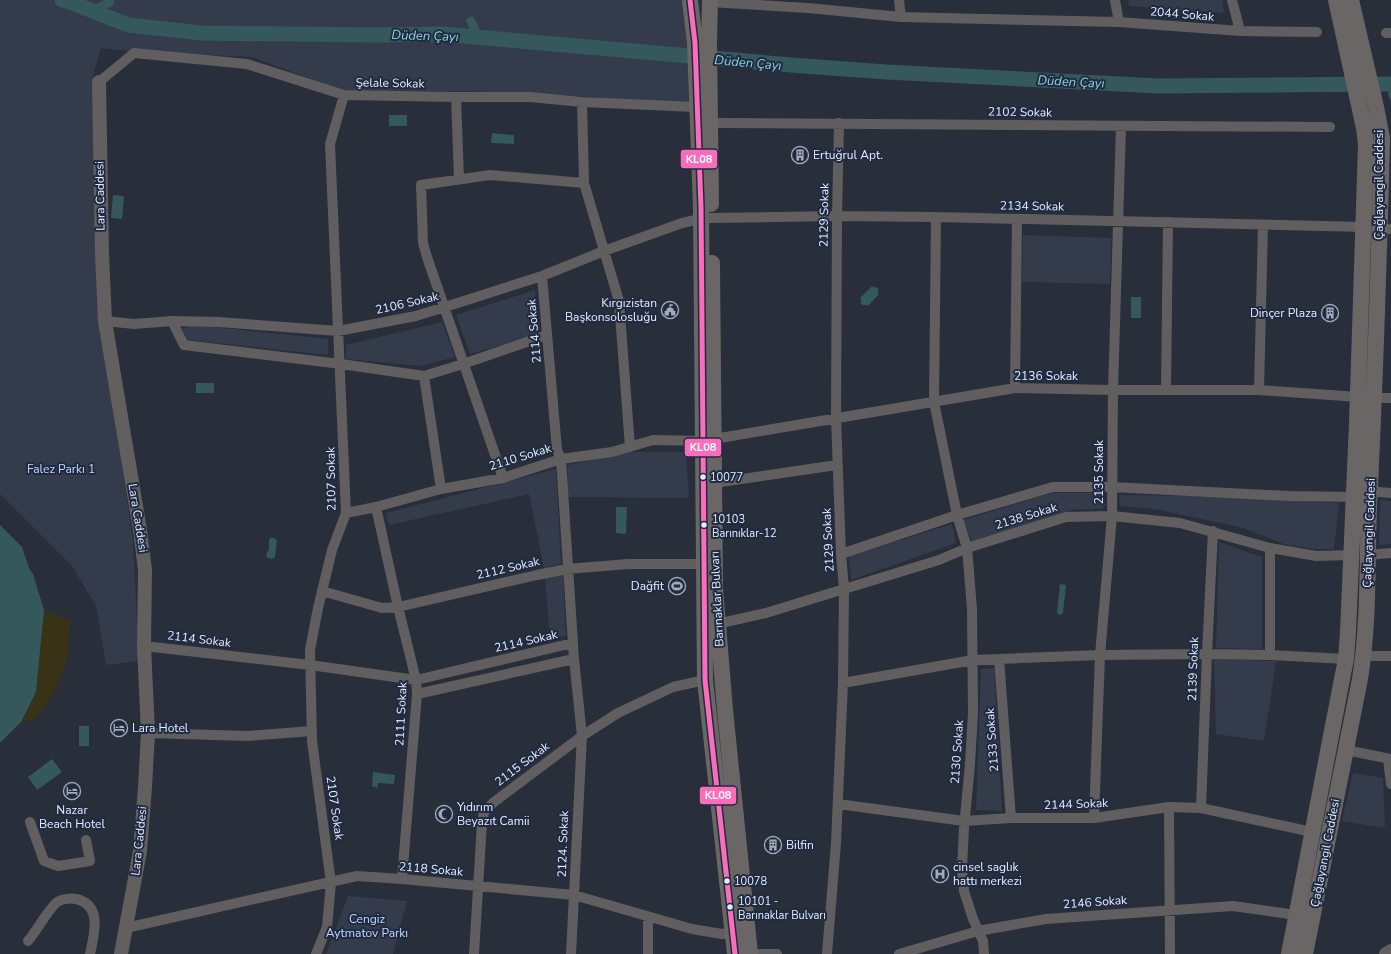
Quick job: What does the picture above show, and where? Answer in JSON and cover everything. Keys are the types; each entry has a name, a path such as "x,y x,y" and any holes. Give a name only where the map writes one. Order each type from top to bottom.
{"main road":[{"path":"690,0 702,43"},
{"path":"1336,0 1355,50"},
{"path":"1350,0 1355,50"},
{"path":"706,218 696,107 703,74 702,43 710,1"},
{"name":"Çağlayangil Caddesi","path":"1289,954 1346,659 1359,555 1374,398 1378,228 1360,107 1355,50"},
{"name":"Çağlayangil Caddesi","path":"1306,951 1364,656 1359,555 1354,496 1358,397 1378,228 1386,138 1355,50"},
{"name":"Barınaklar Bulvarı","path":"703,74 710,122 706,218 708,440 704,564 705,680 735,954"},
{"name":"Barınaklar Bulvarı","path":"708,440 714,482 715,588 717,624 750,954"}],"street":[{"path":"899,0 901,17"},
{"path":"1115,0 1119,22"},
{"path":"1232,0 1240,31"},
{"name":"2044 Sokak","path":"710,1 808,4 901,17 1119,22 1240,31 1317,32"},
{"name":"Şelale Sokak","path":"99,82 134,53 247,64 344,95 530,97 582,102 696,107"},
{"name":"Lara Caddesi","path":"99,82 102,253 105,321 145,570 144,646 148,733 140,851 121,954"},
{"name":"2107 Sokak","path":"316,954 327,927 331,883 312,731 310,650 332,550 346,513 341,364 338,331 330,144 344,95"},
{"path":"456,97 459,180"},
{"path":"582,102 584,183 619,301 630,447"},
{"name":"2102 Sokak","path":"710,122 1330,127"},
{"name":"2129 Sokak","path":"827,954 836,843 843,683 844,589 841,554 836,418 839,123"},
{"name":"2135 Sokak","path":"1094,818 1100,655 1112,516 1113,390 1121,126"},
{"path":"503,478 423,243 421,185 490,175 584,183"},
{"name":"2134 Sokak","path":"706,218 837,216 1168,222 1378,228"},
{"name":"2106 Sokak","path":"105,321 134,324 172,321 218,322 338,331 416,316 542,276 604,251 682,223 706,218"},
{"name":"2130 Sokak","path":"936,218 934,402 957,515 967,548 972,609 973,713 970,764 964,821 962,868 964,891 973,920 982,941 984,954"},
{"path":"1015,388 1017,219"},
{"path":"1166,390 1168,222"},
{"path":"1259,390 1263,225"},
{"name":"2114 Sokak","path":"144,646 310,665 416,680 573,643 560,459 557,450 542,276"},
{"path":"172,321 184,345 341,364 424,376 547,335"},
{"path":"424,376 441,489"},
{"name":"2136 Sokak","path":"708,440 1015,388 1259,390 1358,397"},
{"path":"1374,398 1391,398"},
{"name":"2110 Sokak","path":"346,513 376,507 441,489 503,478 560,459 612,452 653,440 708,440"},
{"path":"714,482 837,465"},
{"path":"841,554 957,515 1053,487 1112,487 1289,496 1354,496"},
{"path":"1378,492 1391,493"},
{"name":"2111 Sokak","path":"376,507 398,608 416,680 417,694 402,879"},
{"name":"2138 Sokak","path":"717,624 766,613 939,560 967,548 1066,517 1112,516 1180,523 1270,548 1316,556 1391,553"},
{"name":"2139 Sokak","path":"1201,808 1213,531"},
{"path":"1270,548 1270,655"},
{"name":"2112 Sokak","path":"322,591 382,608 398,608 567,569 628,564 704,564"},
{"name":"2124. Sokak","path":"572,954 582,736 573,643"},
{"path":"843,683 973,660 1100,655 1207,654 1270,655 1346,659"},
{"path":"1364,656 1391,656"},
{"path":"417,694 574,659"},
{"name":"2133 Sokak","path":"999,659 1011,818"},
{"name":"2115 Sokak","path":"474,954 482,823 484,812 500,797 582,736 618,713 673,687 705,680"},
{"path":"148,733 248,736 312,731"},
{"path":"1346,750 1390,759 1391,784"},
{"name":"2144 Sokak","path":"838,804 964,821 1011,818 1094,818 1169,807 1201,808 1312,832"},
{"path":"1169,807 1170,954"},
{"path":"30,822 44,861 58,866 90,861 86,840"},
{"name":"2118 Sokak","path":"126,928 357,876 574,895 692,929 722,934 733,932"},
{"path":"28,941 57,902 71,898 84,901 92,910 96,926 90,954"},
{"name":"2146 Sokak","path":"899,954 978,931 1046,919 1169,909 1233,906 1296,914"},
{"path":"648,916 648,954"},
{"path":"1386,954 1391,951"},
{"path":"757,954 777,954"}],"green space":[{"name":"Falez Parkı 1","path":"0,0 683,0 687,28 689,104 520,92 341,90 251,57 101,48 93,76 99,306 133,541 139,661 106,665 96,606 72,566 0,494"},
{"path":"1128,0 1222,0 1224,13 1129,6"},
{"path":"1023,235 1111,238 1110,284 1022,282"},
{"path":"535,290 539,334 470,354 456,315"},
{"path":"442,322 455,357 421,366 346,359 346,345"},
{"path":"193,325 328,339 328,355 188,340 182,329"},
{"path":"630,452 686,452 689,498 567,497 568,465"},
{"path":"556,469 561,564 544,568 529,494 389,525 386,513"},
{"path":"1052,493 1105,493 1105,506 1102,509 1076,509 972,542 963,520"},
{"path":"1119,495 1197,496 1339,503 1334,549 1313,549 1284,544 1243,528 1155,509 1120,506"},
{"path":"1380,500 1391,501 1391,544 1379,545"},
{"path":"952,524 956,543 851,580 849,556"},
{"path":"1219,542 1262,557 1262,649 1216,648"},
{"path":"563,575 566,636 550,639 545,578"},
{"path":"1214,659 1276,661 1264,741 1216,734"},
{"path":"994,668 1002,811 976,810 981,669"},
{"path":"1353,773 1383,778 1385,828 1342,821"},
{"name":"Cengiz Aytmatov Parkı","path":"348,896 407,901 393,954 326,954"}],"sand":[{"path":"44,610 71,621 67,658 58,684 44,707 33,721 21,722 36,692"}],"shaded area":[{"path":"389,115 407,115 407,126 389,126"},
{"path":"492,133 514,135 514,144 491,143"},
{"path":"113,195 124,196 122,219 111,218"},
{"path":"872,286 878,288 879,294 868,306 861,304 860,298"},
{"path":"1131,297 1141,297 1141,318 1131,318"},
{"path":"196,383 214,383 214,393 196,393"},
{"path":"616,507 627,507 626,534 616,533"},
{"path":"0,525 22,547 29,568 33,574 44,610 36,692 21,722 0,743"},
{"path":"270,538 277,540 275,557 272,559 268,558 266,555 269,549"},
{"path":"1060,584 1066,585 1063,613 1060,615 1057,613"},
{"path":"79,726 89,726 89,746 79,746"},
{"path":"52,759 62,772 37,790 28,777"},
{"path":"373,772 395,775 394,784 378,783 377,788 372,786"}],"waterway":[{"name":"Düden Çayı","path":"62,0 128,25 202,33 374,35 442,34 886,72 1159,86 1391,84"},
{"path":"93,11 110,2"},
{"path":"471,21 478,37"},
{"path":"1387,83 1391,99"}],"transit line":[{"name":"KL08","path":"690,0 695,43 701,208 705,680 735,954"}],"place":[{"name":"Ertuğrul Apt.","path":"800,155"},
{"name":"Kırgızistan Başkonsolosluğu","path":"670,310"},
{"name":"Dinçer Plaza","path":"1330,313"},
{"name":"10077","path":"703,477"},
{"name":"10103 Barınıklar-12","path":"704,525"},
{"name":"Dağfit","path":"677,586"},
{"name":"Lara Hotel","path":"119,728"},
{"name":"Nazar Beach Hotel","path":"72,791"},
{"name":"Yıdırım Beyazıt Camii","path":"444,814"},
{"name":"Bilfin","path":"773,845"},
{"name":"cinsel saglık hattı merkezi","path":"940,874"},
{"name":"10078","path":"727,881"},
{"name":"10101 - Barınaklar Bulvarı","path":"730,907"}]}
